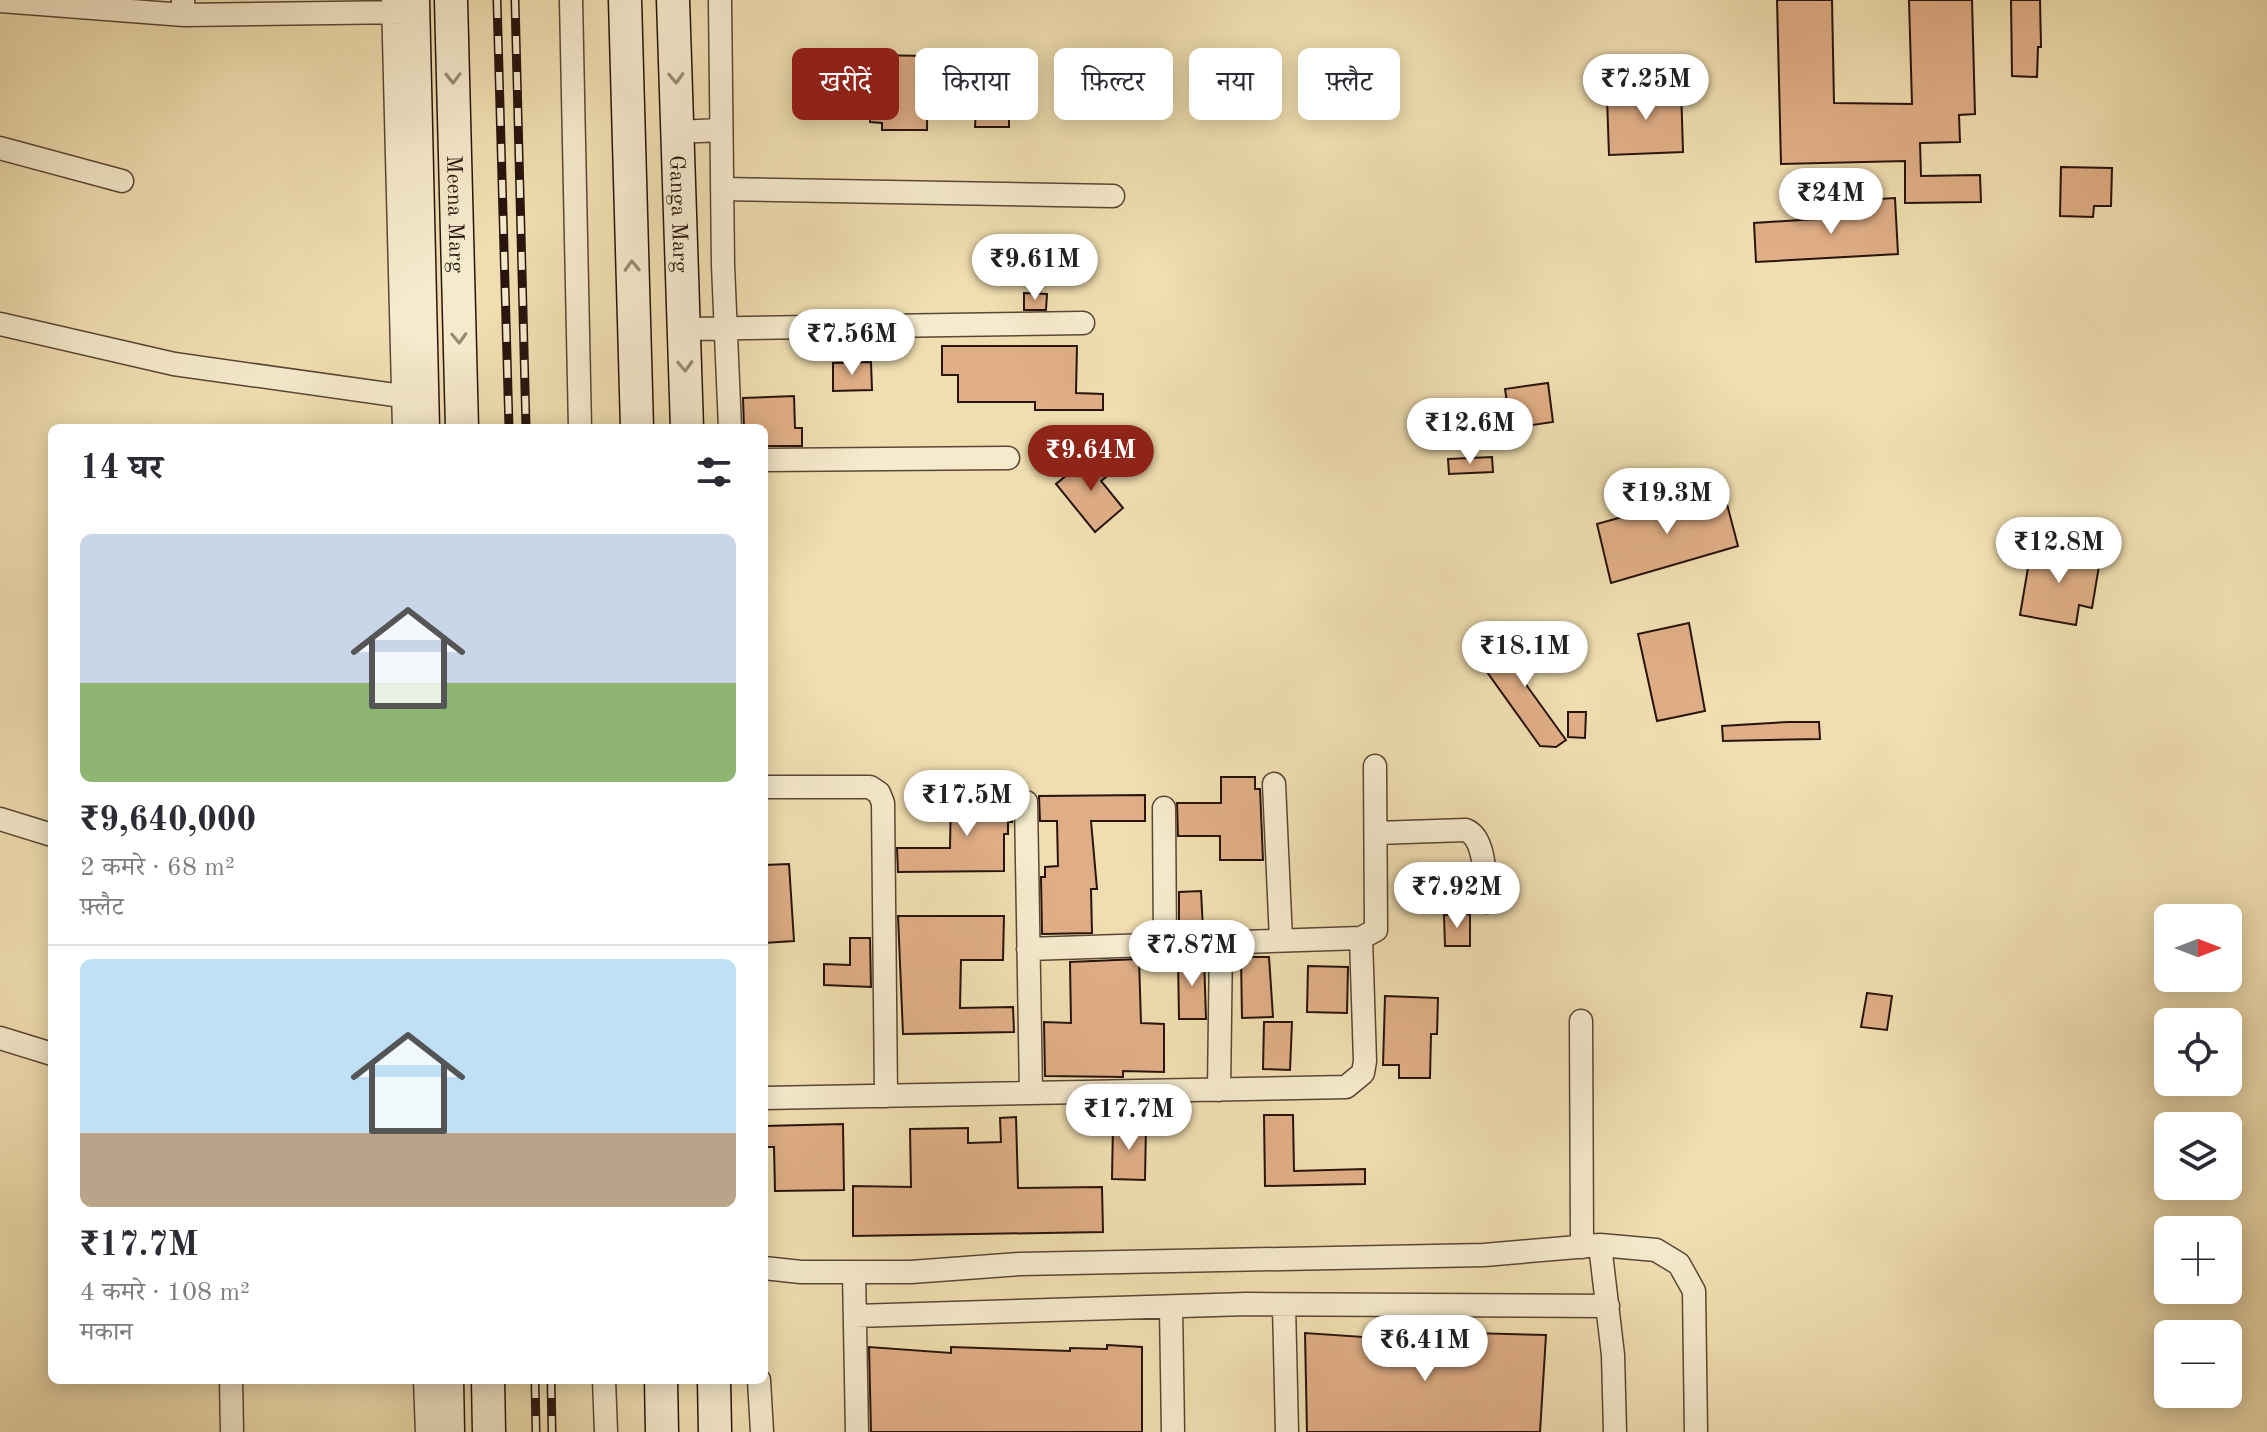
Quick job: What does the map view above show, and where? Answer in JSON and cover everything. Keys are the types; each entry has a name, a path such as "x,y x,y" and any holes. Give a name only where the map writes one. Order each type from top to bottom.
{"street":[{"name":"Meena Marg","path":"451,0 462,424"},
{"path":"571,0 580,424"},
{"path":"625,0 637,424"},
{"name":"Ganga Marg","path":"673,0 687,424"},
{"path":"720,0 730,424"},
{"path":"0,1 184,7 403,6"},
{"name":"Meena Marg","path":"403,6 416,408"},
{"path":"677,132 721,130"},
{"path":"0,148 122,181"},
{"path":"722,189 1113,196"},
{"path":"684,329 1083,323"},
{"path":"0,324 174,364 416,408"},
{"path":"768,460 1008,458"},
{"path":"1028,949 1361,938 1376,930 1375,766"},
{"path":"1274,784 1281,940"},
{"path":"768,787 870,787 879,793 883,803 886,1096"},
{"path":"1026,802 1031,1093"},
{"path":"1164,808 1165,944"},
{"path":"0,819 48,834"},
{"path":"1376,833 1466,830 1474,834 1479,842 1487,902"},
{"path":"768,1098 1346,1087 1363,1073 1365,1061 1361,938"},
{"path":"1219,1090 1221,942"},
{"path":"1581,1021 1591,1246 1608,1306 1615,1432"},
{"path":"0,1038 48,1053"},
{"path":"768,1268 911,1272 1020,1264 1484,1255 1591,1246 1656,1250 1679,1264 1694,1291 1696,1432"},
{"path":"854,1272 857,1432"},
{"path":"855,1316 1284,1305 1608,1306"},
{"path":"1284,1305 1287,1432"},
{"path":"1171,1307 1173,1432"},
{"path":"231,1384 232,1432"},
{"path":"425,1384 427,1432"},
{"path":"447,1384 448,1432"},
{"path":"488,1384 489,1432"},
{"path":"604,1384 606,1432"},
{"path":"661,1384 662,1432"},
{"path":"714,1384 715,1432"},
{"path":"759,1384 762,1432"}],"building":[{"path":"1777,0 1832,0 1834,103 1912,104 1909,0 1972,0 1975,114 1959,115 1960,142 1920,143 1921,176 1980,175 1981,202 1905,203 1905,161 1781,164"},
{"path":"2011,0 2040,0 2041,47 2038,47 2037,77 2012,76"},
{"path":"899,55 915,56 915,120 927,120 927,130 882,130 882,123 870,122 899,120"},
{"path":"1681,87 1683,152 1609,155 1607,98 1622,97 1622,89"},
{"path":"975,120 1009,120 1009,127 975,127"},
{"path":"2061,167 2112,168 2111,206 2094,206 2093,217 2060,216"},
{"path":"1895,198 1898,254 1756,262 1754,223 1863,216 1862,200"},
{"path":"1024,293 1047,294 1046,310 1024,310"},
{"path":"942,346 1077,346 1076,393 1103,394 1103,410 1035,410 1035,402 958,402 958,375 942,375"},
{"path":"871,362 872,390 833,391 833,363"},
{"path":"1548,383 1553,422 1511,428 1505,389"},
{"path":"794,396 795,428 802,428 802,446 768,446 768,424 744,424 743,398"},
{"path":"1094,453 1111,473 1101,481 1123,508 1095,532 1056,484"},
{"path":"1492,457 1493,472 1449,474 1448,459"},
{"path":"1723,489 1738,546 1611,583 1597,524"},
{"path":"2055,546 2085,551 2084,557 2100,560 2092,608 2079,605 2076,625 2020,615 2031,550 2054,554"},
{"path":"1689,623 1705,711 1657,721 1638,634"},
{"path":"1541,636 1550,661 1557,663 1519,675 1566,740 1556,747 1540,746 1477,658 1519,660 1514,645"},
{"path":"1568,712 1586,712 1585,738 1568,737"},
{"path":"1819,722 1820,739 1723,741 1722,726"},
{"path":"1221,777 1255,777 1255,789 1260,789 1263,860 1220,860 1220,836 1178,836 1177,803 1221,803"},
{"path":"951,792 1013,796 1012,822 1008,822 1008,834 1004,834 1004,871 898,872 897,848 950,848"},
{"path":"1145,795 1145,821 1091,821 1097,889 1091,889 1092,933 1042,934 1041,877 1045,877 1045,867 1058,866 1057,821 1040,821 1039,796"},
{"path":"789,864 794,941 768,943 768,865"},
{"path":"1201,891 1203,929 1179,930 1179,892"},
{"path":"1470,914 1470,946 1445,946 1444,915"},
{"path":"898,916 1004,916 1003,960 961,960 960,1008 1013,1007 1014,1032 903,1034"},
{"path":"850,938 870,938 871,987 824,985 824,964 850,965"},
{"path":"1204,957 1206,1019 1179,1019 1178,958"},
{"path":"1241,957 1269,957 1273,1017 1242,1018"},
{"path":"1139,959 1141,1023 1164,1024 1164,1072 1123,1071 1123,1077 1045,1076 1044,1022 1071,1023 1070,962"},
{"path":"1308,966 1348,967 1347,1013 1307,1012"},
{"path":"1867,993 1892,996 1887,1030 1861,1027"},
{"path":"1385,996 1438,998 1437,1034 1431,1034 1430,1078 1399,1078 1399,1065 1383,1065"},
{"path":"1264,1022 1292,1022 1290,1070 1263,1069"},
{"path":"1264,1115 1293,1115 1294,1171 1365,1169 1365,1184 1265,1186"},
{"path":"1016,1117 1018,1188 1102,1187 1103,1232 853,1236 853,1186 911,1187 910,1129 968,1128 968,1143 1001,1142 1000,1118"},
{"path":"843,1124 844,1190 775,1191 774,1147 768,1147 768,1126"},
{"path":"1113,1125 1146,1125 1145,1180 1112,1179"},
{"path":"1305,1333 1392,1339 1392,1333 1546,1335 1540,1432 1307,1432"},
{"path":"1107,1345 1142,1347 1142,1432 871,1432 869,1347 951,1353 951,1347 1070,1351 1070,1348 1107,1349"}],"railway":[{"path":"497,0 509,424"},
{"path":"515,0 526,424"},
{"path":"535,1384 536,1432"},
{"path":"551,1384 552,1432"}]}
